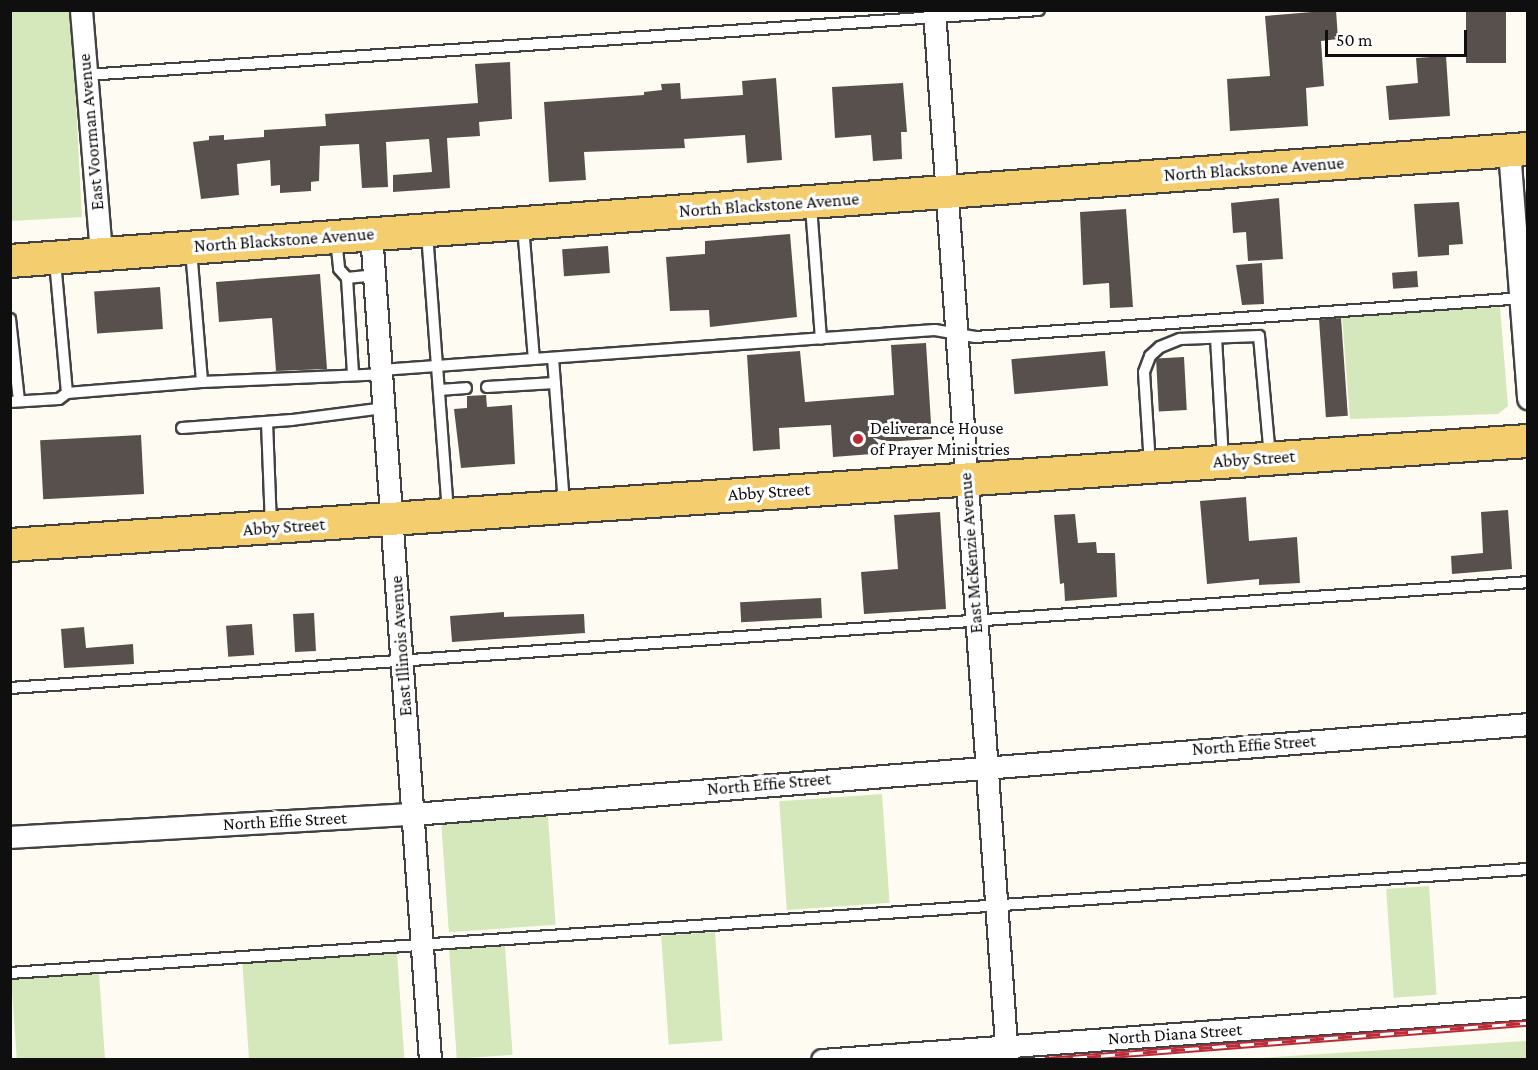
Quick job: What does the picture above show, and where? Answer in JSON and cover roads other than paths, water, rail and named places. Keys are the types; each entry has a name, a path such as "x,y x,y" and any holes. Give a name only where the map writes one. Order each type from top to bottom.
{"main road":[{"name":"North Blackstone Avenue","path":"10,261 1518,149"},
{"name":"Abby Street","path":"10,545 1150,465 1527,441"}],"street":[{"name":"East Voorman Avenue","path":"81,10 100,254"},
{"name":"East McKenzie Avenue","path":"934,14 1006,1053"},
{"path":"1518,149 1527,398"},
{"name":"East Illinois Avenue","path":"371,233 430,1059"},
{"name":"North Effie Street","path":"10,837 413,814 1527,724"},
{"name":"North Diana Street","path":"822,1059 1006,1053 1527,1008"}],"lane":[{"path":"86,75 934,14 1039,10"},
{"path":"811,202 821,339"},
{"path":"523,223 534,359"},
{"path":"427,229 448,515"},
{"path":"336,236 339,269 347,278 353,373"},
{"path":"191,247 202,382"},
{"path":"54,258 67,393"},
{"path":"347,278 374,275"},
{"path":"10,320 15,401 59,399 67,393 202,382 381,372 935,330 975,337 1524,298"},
{"path":"1150,465 1144,381 1150,356 1169,341 1216,338 1259,336 1263,342 1270,458"},
{"path":"1216,338 1223,461"},
{"path":"554,358 564,507"},
{"path":"487,387 555,383"},
{"path":"439,390 466,388"},
{"path":"182,428 267,422 384,408"},
{"path":"267,422 271,528"},
{"path":"10,688 1527,582"},
{"path":"10,973 1527,869"}],"railway":[{"path":"1045,1060 1528,1023"}],"place":[{"name":"Deliverance House of Prayer Ministries","path":"858,439"}]}
